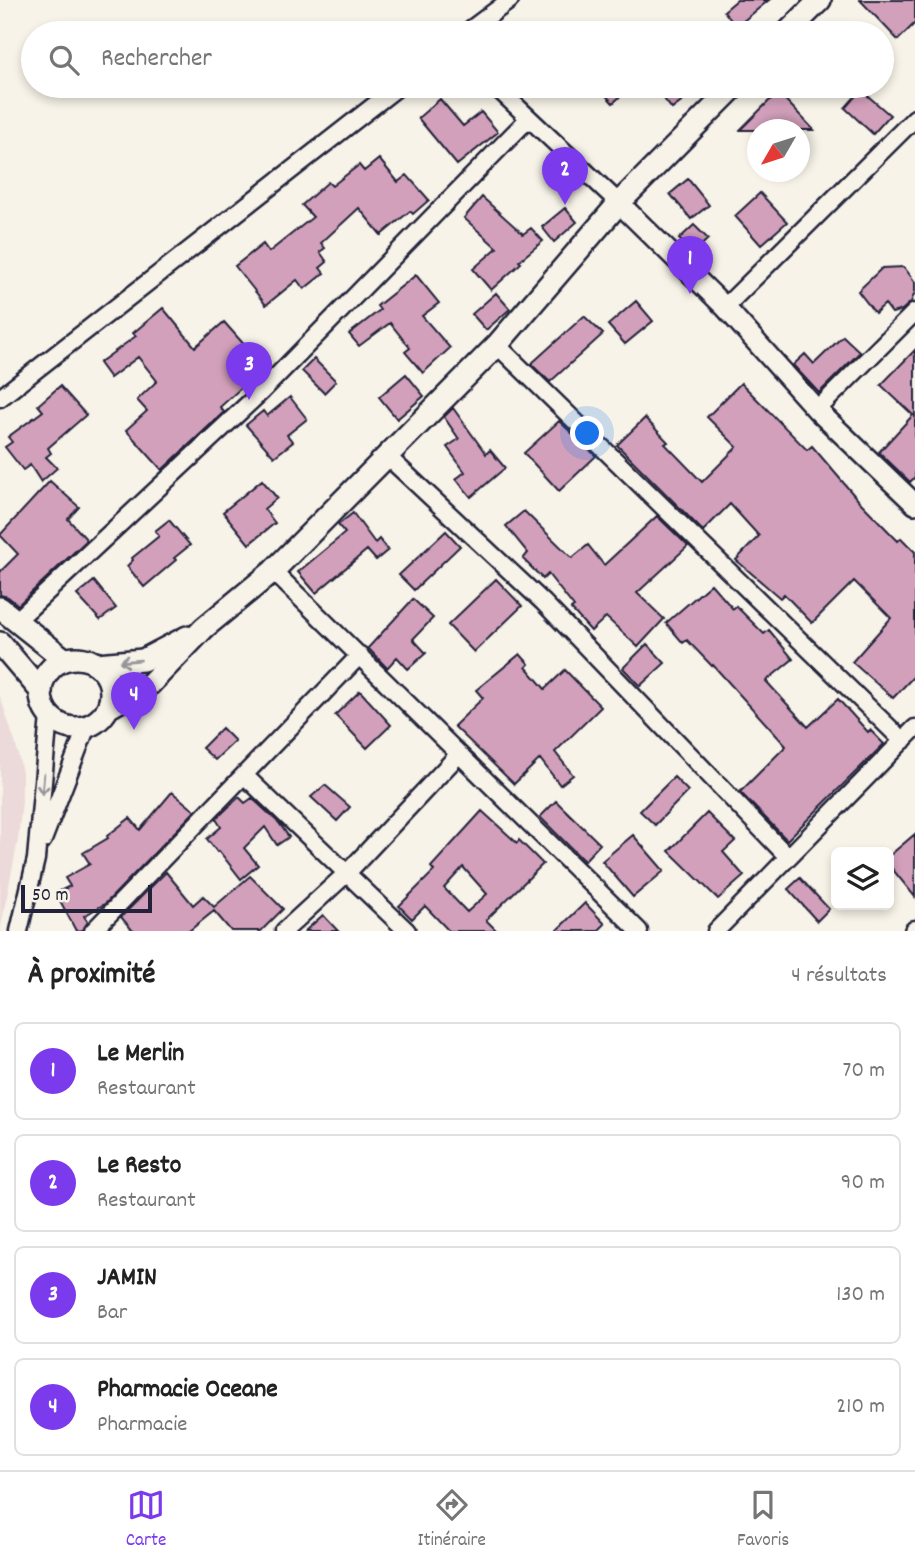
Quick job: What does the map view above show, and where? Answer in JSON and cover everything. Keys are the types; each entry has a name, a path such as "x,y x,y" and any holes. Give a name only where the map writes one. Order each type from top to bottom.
{"main road":[{"path":"800,21 820,0"},
{"path":"108,708 111,692 107,677 97,664 87,659 64,659 52,666 43,677 40,690 42,704 49,716 60,725 73,728 87,726 99,719 108,708 150,684 204,628 273,571 497,345 619,203 723,98"},
{"path":"8,615 64,659"},
{"path":"97,664 143,660 204,628"},
{"path":"0,643 40,690"}],"street":[{"path":"482,21 510,0"},
{"path":"0,398 384,98"},
{"path":"508,98 725,307 817,410 915,504"},
{"path":"8,615 262,391 529,118"},
{"path":"725,307 915,118"},
{"path":"817,410 914,317"},
{"path":"497,345 902,741"},
{"path":"387,456 543,602 788,857"},
{"path":"273,571 639,931"},
{"path":"93,931 360,655"},
{"path":"36,859 49,716"},
{"path":"19,931 36,859 87,726"},
{"path":"716,931 915,728"},
{"path":"284,931 347,873 459,754"},
{"path":"245,776 407,931"}],"shaded area":[{"path":"0,696 22,772 22,801 18,840 0,931"}],"building":[{"path":"737,0 769,0 743,21 732,21 724,11"},
{"path":"860,0 915,0 915,23 898,40 894,36 894,21 880,21"},
{"path":"663,98 687,98 672,109"},
{"path":"772,98 784,98 804,119 751,119"},
{"path":"854,98 870,98 890,115 873,134 845,108"},
{"path":"440,99 463,126 481,112 498,132 457,165 418,118"},
{"path":"379,159 398,182 407,175 429,200 413,214 410,211 381,235 359,208 321,243 325,248 320,252 327,262 320,268 324,273 304,289 297,280 266,305 235,266 263,244 269,252 313,217 302,205 328,182 332,186 359,165 364,171"},
{"path":"688,179 709,205 691,219 670,194"},
{"path":"760,193 787,222 761,245 735,216"},
{"path":"482,197 523,234 531,228 543,241 491,290 473,269 497,248 464,218"},
{"path":"565,208 577,222 554,242 542,227"},
{"path":"694,225 708,239 693,253 679,239"},
{"path":"904,267 915,282 911,302 902,310 892,313 885,304 875,313 858,291 882,268"},
{"path":"416,275 439,303 422,316 450,348 423,373 405,352 410,348 390,323 359,346 349,334 380,310 377,306"},
{"path":"496,293 510,309 486,330 472,314"},
{"path":"636,301 653,321 625,344 608,325"},
{"path":"163,308 195,347 224,322 264,367 220,407 224,412 162,470 126,430 147,411 137,400 157,381 138,357 110,378 99,363 136,336 133,333"},
{"path":"584,316 603,334 550,382 531,364"},
{"path":"843,336 860,352 819,393 793,365 805,354 814,364"},
{"path":"915,350 915,477 910,482 879,452 913,415 881,385"},
{"path":"314,359 336,381 324,393 302,371"},
{"path":"406,374 424,396 397,419 379,397"},
{"path":"741,383 807,450 812,446 859,501 898,541 901,538 915,552 915,675 893,698 852,662 891,618 854,581 812,623 784,594 780,598 736,560 759,536 730,504 703,531 617,445 645,418 668,442 665,444 702,482 737,447 707,417"},
{"path":"60,386 86,415 48,448 51,453 46,457 57,468 41,482 30,465 23,470 5,447 12,442 8,437 43,411 38,405"},
{"path":"290,397 307,419 287,435 293,442 274,457 246,425 263,411 267,416"},
{"path":"453,408 486,454 490,450 505,468 471,497 456,479 465,472 447,447 459,439 444,417"},
{"path":"559,421 596,456 559,491 524,453"},
{"path":"262,480 277,498 264,509 275,523 249,544 223,512"},
{"path":"50,481 79,507 68,519 87,540 18,605 8,597 0,595 0,572 18,554 0,535"},
{"path":"524,511 572,558 588,545 604,565 657,516 688,546 637,593 664,619 638,647 606,617 591,631 571,609 574,607 548,574 543,579 523,559 528,553 506,526"},
{"path":"353,513 375,543 379,539 388,550 376,560 367,550 316,593 298,572 345,533 338,525"},
{"path":"169,520 190,545 144,587 127,566 132,558 159,536 155,531"},
{"path":"446,531 460,546 414,590 399,575"},
{"path":"496,579 522,606 474,652 448,625"},
{"path":"94,581 116,608 100,620 77,595"},
{"path":"711,584 733,609 736,606 764,634 769,630 793,659 766,681 808,727 838,699 868,732 870,730 884,744 787,840 740,792 786,746 713,665 687,640 683,643 666,623"},
{"path":"413,599 433,618 413,639 426,653 408,669 397,657 387,668 368,648"},
{"path":"647,644 665,663 640,686 623,668"},
{"path":"520,654 529,664 526,667 545,689 565,670 601,707 555,752 573,775 560,785 540,759 514,784 454,726 483,698 476,690"},
{"path":"360,691 391,725 367,748 335,715"},
{"path":"222,728 235,741 215,760 202,748"},
{"path":"674,777 688,791 655,825 640,811"},
{"path":"325,785 350,807 337,821 311,797"},
{"path":"172,792 195,811 106,903 84,916 88,922 83,930 76,931 56,893 70,886 65,878 90,864 83,853 108,838 107,836 130,818 140,830"},
{"path":"239,797 245,803 252,798 279,823 289,837 277,845 265,827 244,848 258,865 241,879 207,839 221,827 216,819"},
{"path":"556,801 600,844 584,861 540,817"},
{"path":"482,811 517,843 519,840 543,864 486,920 497,931 449,931 425,906 412,919 399,906 434,871 431,867","holes":["463,867 487,894 467,912 444,888"]},
{"path":"707,813 735,841 723,852 744,876 718,899 669,851"},
{"path":"915,834 915,897 894,871 894,852"},
{"path":"633,835 664,871 633,897 602,861"},
{"path":"166,872 193,905 203,896 214,907 250,876 283,909 261,931 231,931 214,911 189,931 133,931 121,917"},
{"path":"800,878 829,909 817,921 788,889"},
{"path":"585,903 605,924 598,931 556,931"},
{"path":"323,915 338,931 305,931"}],"place":[{"name":"Le Resto","path":"565,205"},
{"name":"Le Merlin","path":"690,294"},
{"name":"JAMIN","path":"249,400"},
{"name":"Pharmacie Oceane","path":"134,730"}]}
